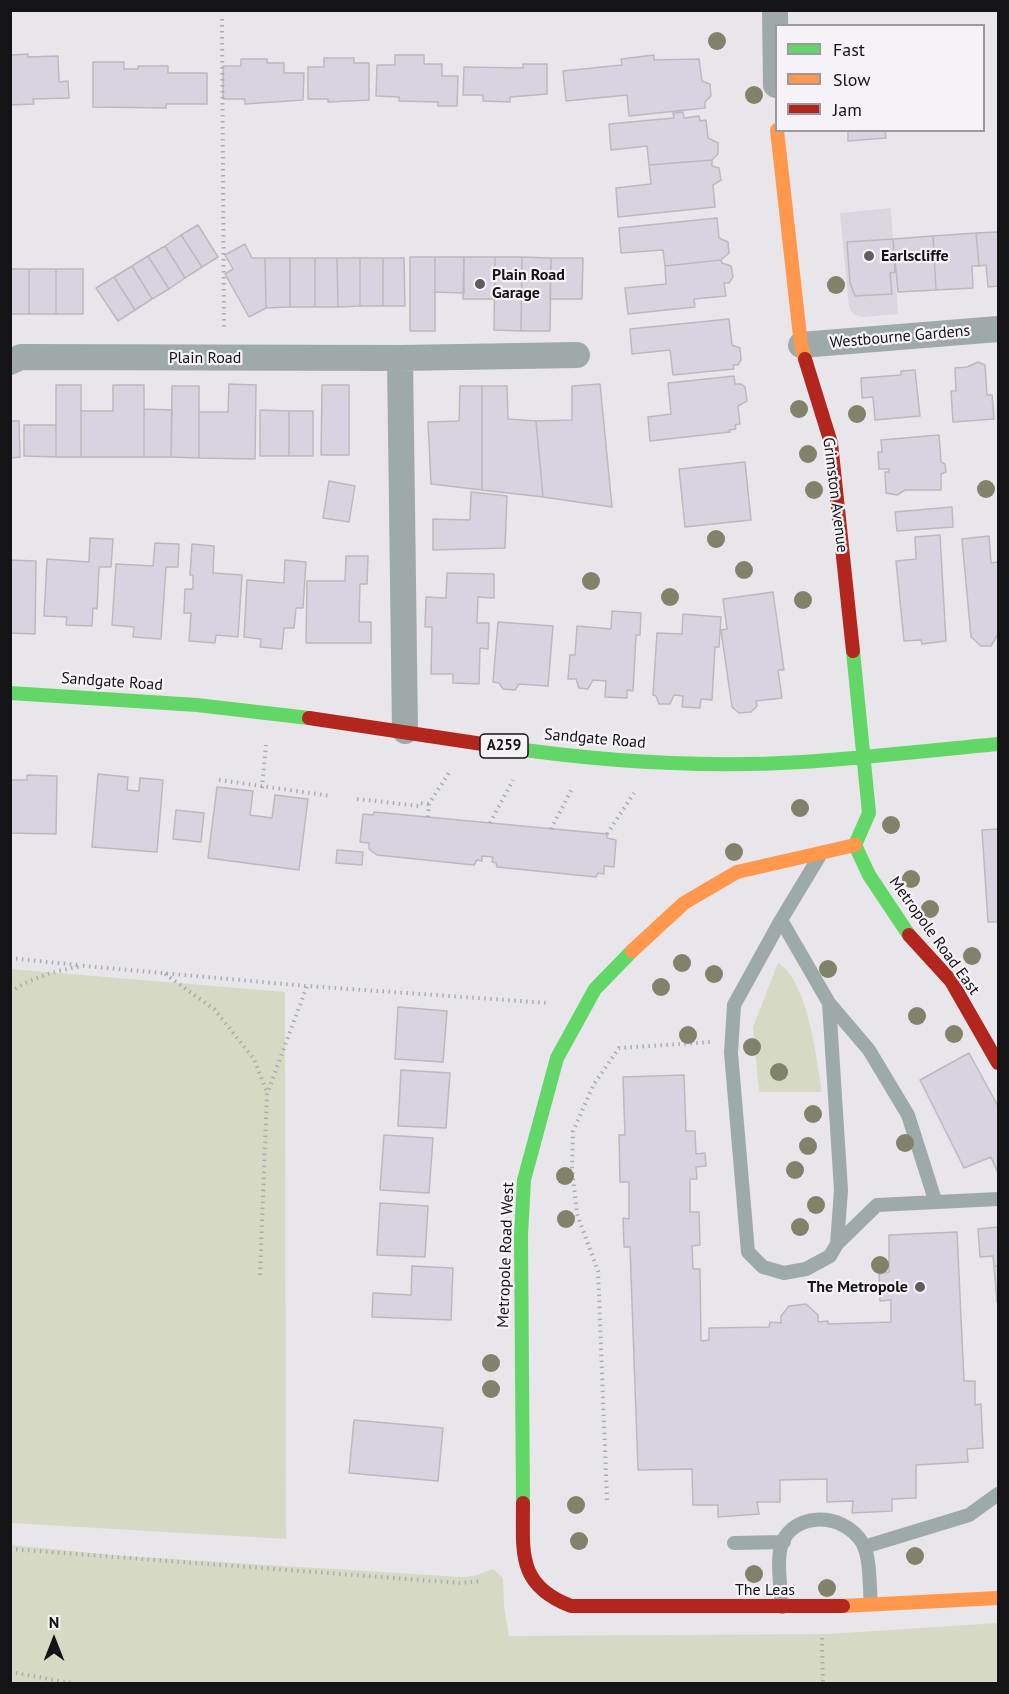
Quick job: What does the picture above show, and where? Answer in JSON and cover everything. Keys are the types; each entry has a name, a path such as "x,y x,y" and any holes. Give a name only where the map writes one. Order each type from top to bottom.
{"main road":[{"name":"Grimston Avenue","path":"777,132 801,345 831,443 864,756"},
{"name":"Sandgate Road","path":"10,693 197,705 405,731 525,750 630,760 756,764 999,744"},
{"path":"855,845 869,813 864,756"},
{"name":"Metropole Road West","path":"536,1589 523,1547 520,1235 524,1180 557,1058 595,989 635,947 684,903 737,872 823,850 855,845"},
{"name":"Metropole Road East","path":"855,845 869,875 906,932 951,981 999,1063"},
{"name":"The Leas","path":"536,1589 552,1600 571,1606 823,1607 999,1598"}],"street":[{"name":"Westbourne Gardens","path":"801,345 999,329"},
{"name":"Plain Road","path":"10,362 21,357 400,358 577,355"},
{"path":"400,358 405,731"}],"lane":[{"path":"823,850 734,1005 732,1040 742,1207 748,1252 763,1267 784,1273 806,1269 830,1256 837,1244 877,1205 935,1200 999,1199"},
{"path":"781,920 829,1003 869,1050 908,1115 935,1200"},
{"path":"829,1003 841,1190 837,1244"},
{"path":"864,1547 969,1515 999,1494"},
{"path":"782,1607 780,1549 790,1532 813,1519 838,1521 854,1531 864,1547 871,1604"},
{"path":"734,1543 784,1542"}],"path":[{"path":"222,19 224,335"},
{"path":"262,788 267,741"},
{"path":"428,817 429,804 450,771"},
{"path":"490,823 513,779"},
{"path":"219,780 262,788 331,796"},
{"path":"551,829 573,787"},
{"path":"607,834 634,794"},
{"path":"357,799 419,806 421,803 429,804"},
{"path":"10,958 307,986 559,1004"},
{"path":"10,992 26,982 60,969 84,966"},
{"path":"163,973 190,989 214,1009 254,1059 267,1094"},
{"path":"260,1275 267,1094 307,986"},
{"path":"607,1500 598,1271 577,1214 572,1169 573,1131 594,1084 619,1048 732,1040"},
{"path":"10,1549 449,1582 482,1581"},
{"path":"823,1607 823,1683"},
{"path":"10,1672 77,1683"}],"shaded area":[{"name":"Earlscliffe","path":"891,208 898,314 863,317 854,315 849,307 840,213"}],"green space":[{"path":"778,963 788,972 804,1003 814,1042 822,1092 759,1092 753,1027"},
{"path":"11,969 285,992 286,1539 11,1523"},
{"path":"10,1545 124,1556 462,1577 474,1576 493,1569 503,1578 504,1606 509,1636 828,1634 998,1623 998,1683 11,1683"}],"building":[{"path":"28,54 28,57 58,56 59,82 68,81 69,98 33,99 34,104 10,105 10,58 12,55"},
{"path":"395,55 424,55 424,64 442,64 442,76 458,76 457,106 438,106 438,102 399,101 399,97 376,96 377,65 395,65"},
{"path":"654,55 654,60 699,59 702,81 710,84 711,96 705,102 705,108 629,116 627,95 566,101 563,71 622,65 621,59"},
{"path":"324,58 354,58 354,63 369,63 369,100 328,102 328,99 308,99 308,67 324,67"},
{"path":"241,59 267,59 267,63 284,63 284,73 304,73 303,100 245,104 245,99 223,99 223,66 241,66"},
{"path":"93,62 124,62 124,69 138,69 138,66 168,66 168,73 207,73 207,104 166,104 166,108 93,107"},
{"path":"523,64 547,64 547,94 510,97 510,102 483,101 483,95 463,95 464,67 523,68"},
{"path":"683,112 684,118 699,116 700,121 706,120 708,138 718,143 718,154 712,160 649,165 647,146 611,150 609,124 674,118 673,113"},
{"path":"848,132 885,132 886,138 848,141"},
{"path":"712,160 712,166 719,168 721,180 713,185 715,207 618,217 616,188 651,184 649,165"},
{"path":"717,218 719,238 728,242 729,253 721,260 665,266 663,250 621,253 619,228"},
{"path":"198,225 218,257 202,267 181,235"},
{"path":"998,232 998,286 988,287 986,265 979,266 976,233"},
{"path":"976,233 979,266 972,266 973,288 936,290 933,236"},
{"path":"181,235 202,267 185,278 165,246"},
{"path":"933,236 936,290 898,292 893,239"},
{"path":"893,239 895,272 890,273 892,294 855,296 850,283 847,242"},
{"path":"245,244 252,258 265,258 266,308 249,317 225,274 233,269 225,255"},
{"path":"165,246 185,278 169,289 148,256"},
{"path":"148,256 169,289 152,299 132,266"},
{"path":"410,257 435,257 435,331 410,331"},
{"path":"435,257 464,257 464,293 435,292"},
{"path":"464,257 495,257 495,299 463,299"},
{"path":"495,257 522,257 521,331 494,330"},
{"path":"522,257 551,258 550,331 521,331"},
{"path":"265,258 290,258 290,307 266,308"},
{"path":"290,258 315,258 315,307 290,307"},
{"path":"315,258 337,258 338,307 315,307"},
{"path":"337,258 360,258 360,306 338,307"},
{"path":"360,258 383,258 383,306 360,306"},
{"path":"383,258 404,258 405,306 383,306"},
{"path":"551,258 583,258 582,299 550,299"},
{"path":"721,260 722,263 731,266 733,277 729,283 724,283 726,296 694,299 695,307 628,314 625,288 666,284 665,266"},
{"path":"132,266 152,299 135,310 114,277"},
{"path":"10,269 29,269 29,314 10,314"},
{"path":"29,269 56,269 56,314 29,314"},
{"path":"56,269 83,269 83,314 56,314"},
{"path":"114,277 135,310 118,321 96,288"},
{"path":"729,319 732,345 740,348 741,360 738,365 733,365 734,369 673,375 670,350 632,354 630,329"},
{"path":"978,362 985,365 987,395 992,395 994,419 953,422 951,391 956,391 955,368 967,367"},
{"path":"915,370 920,416 875,420 873,397 862,398 861,378 901,375 901,371"},
{"path":"734,376 735,384 745,387 747,401 738,406 740,424 735,425 736,429 729,430 730,432 650,441 648,417 671,414 668,383"},
{"path":"229,384 256,385 255,459 199,458 199,412 228,412"},
{"path":"600,384 612,507 543,497 536,421 572,420 572,386"},
{"path":"56,385 81,385 81,457 56,457"},
{"path":"113,385 144,385 144,457 81,457 81,411 113,411"},
{"path":"322,385 349,385 349,455 321,455"},
{"path":"172,386 199,386 199,458 171,457"},
{"path":"460,386 482,386 482,490 431,484 428,422 459,421"},
{"path":"482,386 507,386 508,419 536,421 543,497 482,490"},
{"path":"144,409 172,410 171,457 144,457"},
{"path":"260,410 289,411 289,456 260,456"},
{"path":"289,411 313,411 313,456 289,456"},
{"path":"10,421 19,421 20,457 10,458"},
{"path":"24,425 56,425 56,457 24,456"},
{"path":"939,435 941,462 945,464 946,472 941,474 941,490 905,490 897,495 886,493 885,472 889,472 889,469 879,469 878,452 882,452 881,440"},
{"path":"745,462 751,520 685,527 679,469"},
{"path":"329,481 355,486 349,522 323,518"},
{"path":"471,492 507,496 505,548 433,550 433,519 470,520"},
{"path":"952,507 953,527 897,531 895,512"},
{"path":"940,535 946,641 922,644 921,640 904,641 896,561 916,559 915,537"},
{"path":"989,536 991,563 998,562 998,634 991,646 981,646 971,637 962,539"},
{"path":"90,538 113,539 111,567 99,567 97,609 93,608 92,626 66,625 67,617 44,616 47,559 89,562"},
{"path":"155,543 179,544 178,567 166,567 161,639 133,637 134,627 112,625 116,564 153,566"},
{"path":"192,544 214,546 213,573 242,575 238,637 216,635 215,643 189,641 191,613 184,613 185,589 193,589 193,575 190,575"},
{"path":"346,556 368,556 367,584 360,584 359,622 371,622 371,643 306,643 307,581 345,581"},
{"path":"10,560 36,561 35,634 10,633"},
{"path":"285,560 306,562 303,608 296,608 294,628 284,628 282,649 260,647 261,639 244,637 247,580 284,583"},
{"path":"447,573 494,574 494,598 478,597 477,623 489,623 488,649 480,648 479,684 453,683 453,674 431,674 432,627 425,627 426,597 446,598"},
{"path":"773,592 784,670 778,670 782,698 756,701 757,706 751,712 739,713 732,707 721,630 727,629 723,599"},
{"path":"612,611 641,613 640,635 636,635 633,691 627,690 627,698 605,697 606,681 593,680 588,689 579,688 576,679 568,679 570,655 575,655 577,626 611,629"},
{"path":"683,614 721,617 719,647 715,647 712,700 701,699 700,708 682,707 683,696 674,695 670,704 659,704 656,696 653,695 657,633 682,634"},
{"path":"498,622 553,626 548,686 519,684 515,690 503,689 499,683 493,682"},
{"path":"98,774 128,777 127,790 139,791 140,778 163,780 157,852 92,847"},
{"path":"27,775 57,776 56,834 10,833 10,780 27,780"},
{"path":"217,787 253,791 250,815 272,818 275,795 308,799 299,870 208,858"},
{"path":"176,810 204,813 201,842 173,839"},
{"path":"374,812 607,834 607,838 616,840 614,867 604,866 604,874 598,873 596,877 497,867 496,863 492,862 493,857 482,856 482,861 477,860 474,865 377,855 369,849 369,843 360,842 363,814 373,815"},
{"path":"998,829 998,922 988,922 982,830"},
{"path":"337,850 363,852 362,865 336,863"},
{"path":"398,1007 447,1011 443,1062 395,1059"},
{"path":"969,1053 998,1106 998,1173 991,1157 964,1168 920,1080"},
{"path":"401,1070 450,1073 446,1128 398,1126"},
{"name":"The Metropole","path":"684,1075 686,1131 695,1131 696,1154 705,1153 706,1166 696,1167 697,1179 690,1179 690,1212 699,1212 700,1245 692,1246 693,1269 700,1269 701,1341 709,1340 709,1328 769,1327 770,1322 781,1323 781,1316 789,1306 806,1304 818,1315 818,1322 828,1321 828,1324 891,1322 891,1300 880,1301 879,1274 889,1272 889,1235 957,1232 964,1381 975,1381 975,1405 981,1404 983,1448 967,1449 968,1462 916,1465 916,1498 892,1499 892,1511 852,1513 853,1501 827,1502 827,1479 780,1480 780,1502 757,1502 759,1514 718,1517 718,1505 693,1505 692,1469 638,1470 630,1247 624,1247 623,1218 629,1219 629,1182 620,1182 619,1135 625,1135 623,1077"},
{"path":"384,1135 433,1138 429,1193 380,1190"},
{"path":"380,1203 428,1206 425,1257 377,1255"},
{"path":"998,1227 998,1266 994,1266 993,1256 980,1257 978,1229"},
{"path":"412,1266 453,1268 451,1320 372,1317 373,1293 411,1295"},
{"path":"994,1266 998,1266 998,1302 997,1302"},
{"path":"354,1420 443,1428 438,1481 349,1473"}],"traffic: fast":[{"path":"853,651 869,813 855,845 869,875 909,935"},
{"path":"10,693 197,705 309,718"},
{"path":"496,746 572,756 649,762 764,764 998,744"},
{"path":"523,1503 521,1235 524,1180 557,1058 595,989 632,951"}],"traffic: slow":[{"path":"777,132 801,345 805,359"},
{"path":"632,951 684,903 737,872 855,845"},
{"path":"843,1606 998,1598"}],"traffic: jam":[{"path":"805,359 831,443 853,651"},
{"path":"309,718 496,746"},
{"path":"909,935 951,981 998,1063"},
{"path":"523,1503 524,1552 532,1577 553,1598 571,1606 843,1606"}],"place":[{"name":"Earlscliffe","path":"869,256"},
{"name":"Plain Road Garage","path":"480,284"},
{"name":"The Metropole","path":"920,1287"}]}
